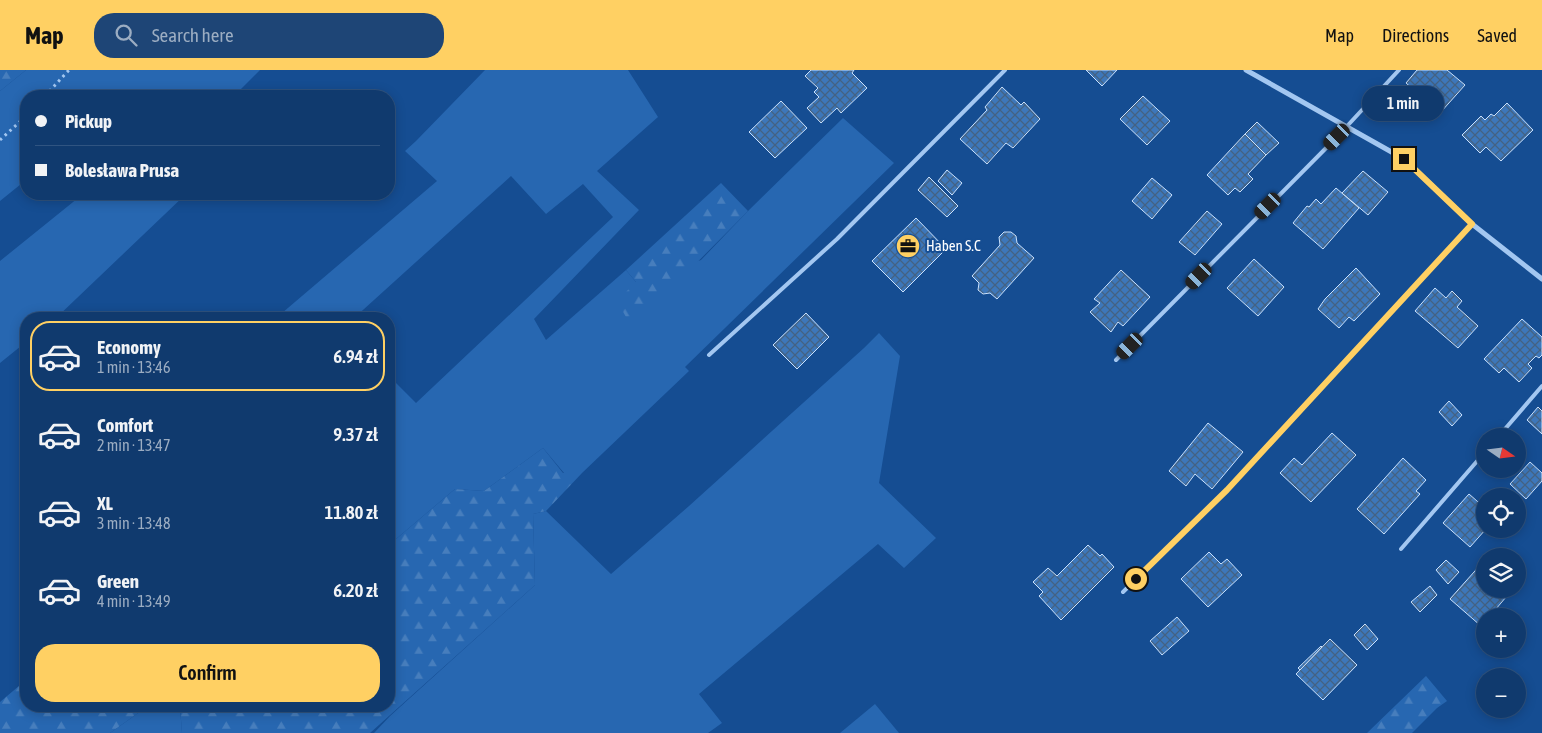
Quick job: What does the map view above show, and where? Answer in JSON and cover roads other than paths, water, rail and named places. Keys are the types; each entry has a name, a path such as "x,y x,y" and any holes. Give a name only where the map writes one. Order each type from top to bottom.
{"street":[{"path":"1246,70 1404,159 1472,224 1542,279"}],"lane":[{"path":"709,355 837,239 1005,70"},
{"path":"1116,360 1347,126 1399,70"},
{"path":"1123,592 1227,490 1472,224"},
{"path":"1506,428 1542,386"},
{"path":"1400,549 1476,462"}],"place":[{"name":"Haben S.C","path":"908,246"}]}
